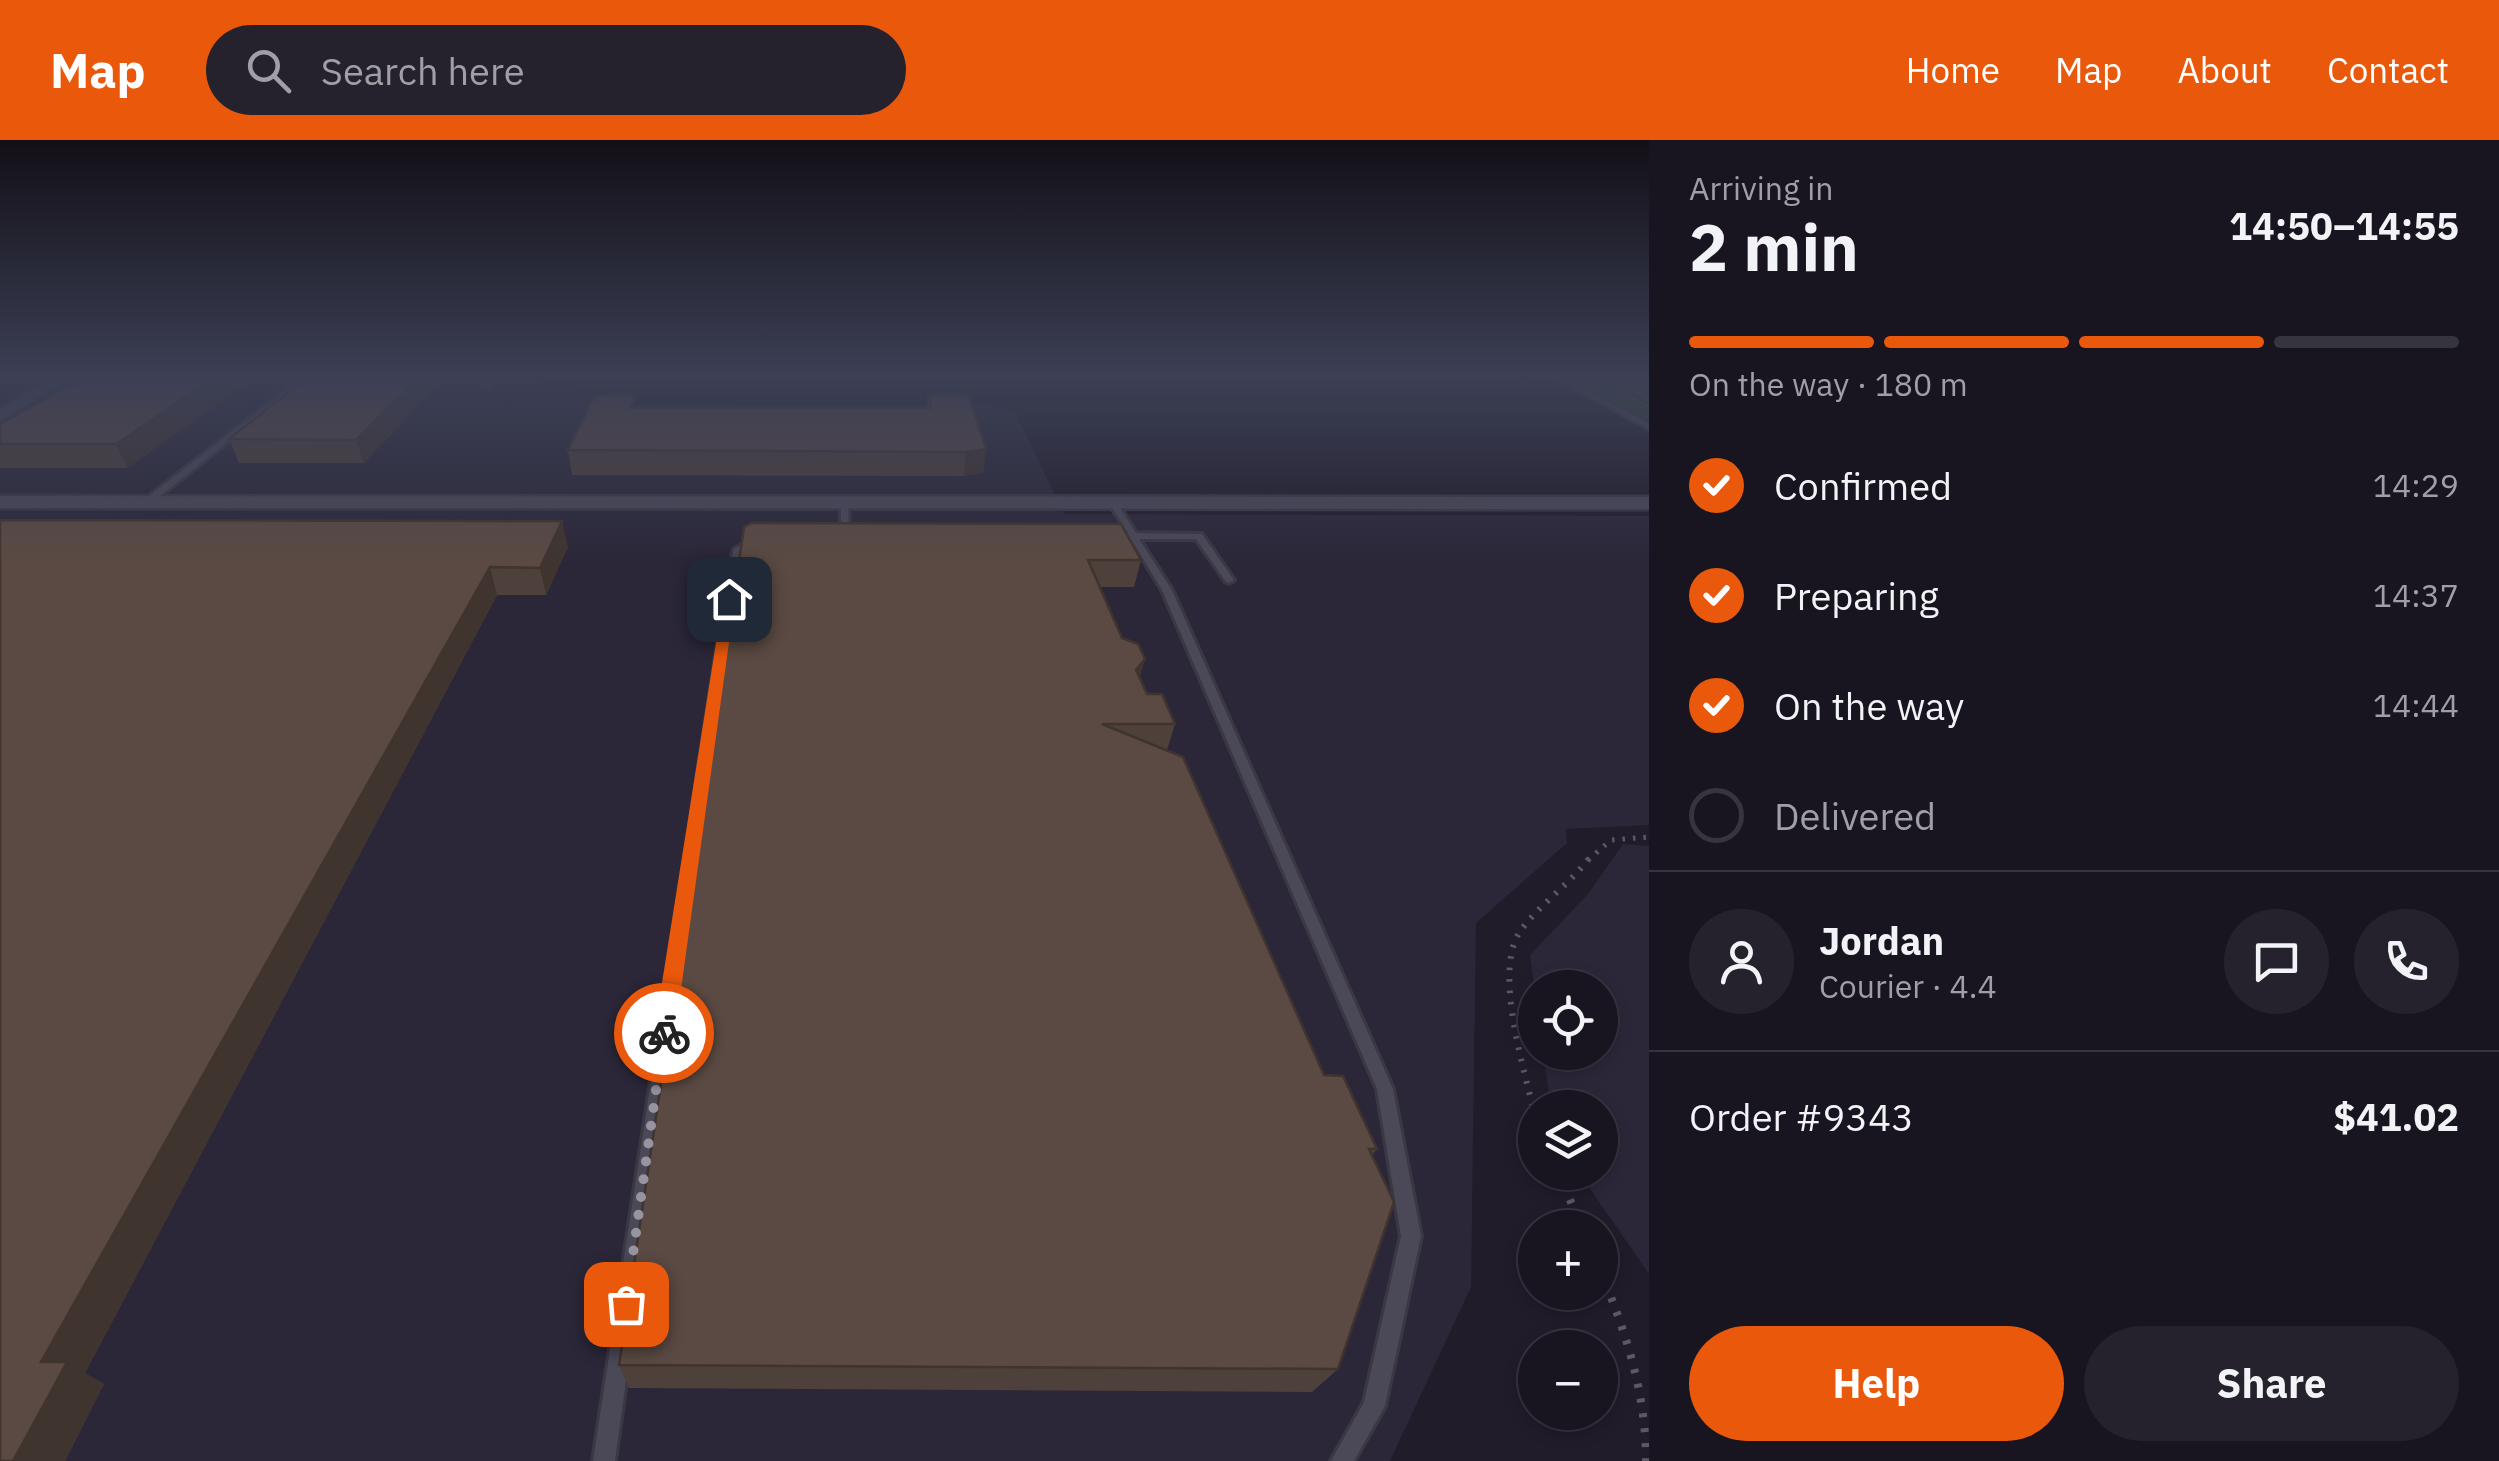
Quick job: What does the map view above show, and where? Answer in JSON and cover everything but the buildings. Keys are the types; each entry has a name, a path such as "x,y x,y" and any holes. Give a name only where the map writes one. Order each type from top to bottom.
{"street":[{"path":"0,502 1649,503"}],"lane":[{"path":"147,502 226,440"},
{"path":"844,502 845,537"},
{"path":"1113,503 1167,590 1208,678 1385,1089 1411,1236 1374,1406 1342,1461"},
{"path":"1096,536 1199,536 1229,580"},
{"path":"828,538 864,537"},
{"path":"604,1461 734,564 737,551 753,541 765,540"}],"path":[{"path":"1530,1090 1511,1000 1510,955 1521,930 1611,840 1649,837"},
{"path":"1615,1310 1635,1362 1648,1444 1646,1461"}],"shaded area":[{"path":"0,440 1028,440 1064,514 1649,516 1649,825 1566,829 1567,843 1476,923 1471,1287 1390,1461 0,1461"},
{"path":"1623,844 1649,846 1649,1274 1618,1229 1618,1210 1605,1210 1591,1190 1618,1190 1618,1090 1548,1090 1546,1070 1618,1070 1618,970 1532,970 1530,955 1588,894"}],"way so far":[{"path":"626,1304 664,1033"}],"route":[{"path":"664,1033 729,599"}]}
